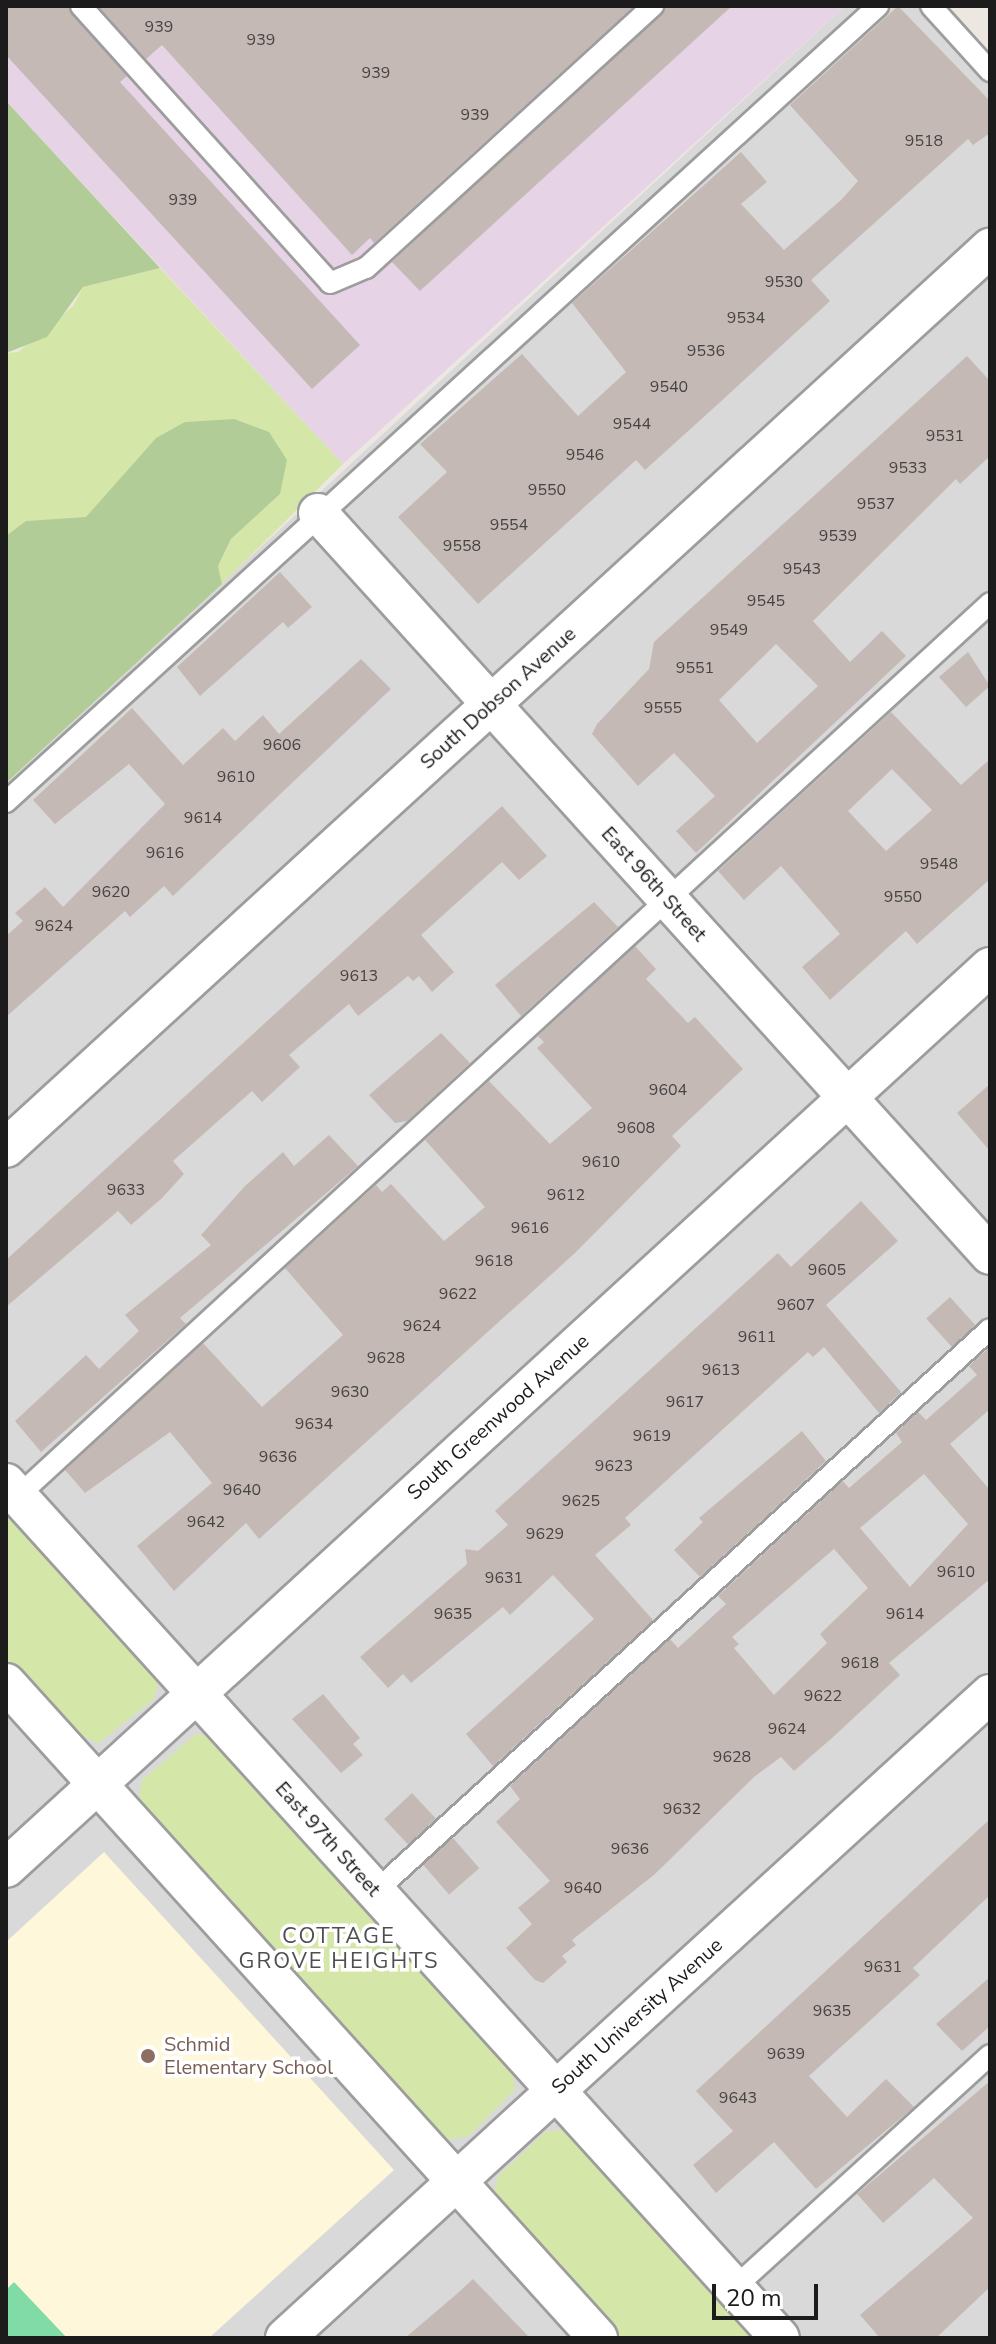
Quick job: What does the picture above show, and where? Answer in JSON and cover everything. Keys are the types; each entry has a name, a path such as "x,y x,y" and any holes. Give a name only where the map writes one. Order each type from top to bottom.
{"street":[{"name":"South Dobson Avenue","path":"6,1148 990,248"},
{"name":"East 96th Street","path":"318,513 990,1255"},
{"name":"South Greenwood Avenue","path":"6,1868 990,967"},
{"name":"East 97th Street","path":"12,1490 780,2338"},
{"path":"6,1683 598,2338"},
{"name":"South University Avenue","path":"285,2338 990,1694"}],"lane":[{"path":"81,6 330,283 366,268 653,6"},
{"path":"6,802 318,513 878,6"},
{"path":"931,6 990,71"},
{"path":"12,1490 668,900 990,603"},
{"path":"376,1891 990,1329"},
{"path":"734,2288 990,2055"}],"shaded area":[{"path":"6,6 845,6 343,464 6,101"},
{"path":"845,6 922,6 990,81 990,2338 6,2338 6,783"},
{"name":"Schmid Elementary School","path":"104,1852 394,2170 209,2338 6,2338 6,1942"}],"green space":[{"path":"6,101 160,268 83,287 47,337 6,353"},
{"path":"160,268 343,464 222,584 218,566 231,539 280,494 156,438 86,518 27,521 6,536 6,353 18,352 73,306 83,287"},
{"path":"234,419 269,432 287,460 280,494 231,539 218,566 222,584 6,783 6,536 26,521 86,517 156,438 185,422"},
{"path":"6,1501 160,1674 155,1698 99,1743 73,1732 6,1658"},
{"path":"196,1734 213,1738 512,2068 515,2090 469,2136 444,2140 138,1804 142,1780"},
{"path":"564,2129 572,2133 756,2338 621,2338 494,2194 498,2176 545,2132"},
{"path":"14,2282 67,2338 6,2338 6,2290"}],"building":[{"path":"6,6 68,6 127,76 120,82 360,345 312,389 6,55"},
{"path":"98,6 634,6 374,243 370,238 352,255 162,45 146,59"},
{"path":"666,6 732,6 420,291 392,262"},
{"path":"898,6 990,101 990,133 973,145 968,139 811,280 830,301 717,405 645,470 636,460 478,604 398,517 447,472 420,444 522,354 578,416 626,372 572,303 741,152 767,182 741,204 784,250 841,200 858,181 790,105"},
{"path":"967,356 990,381 990,456 960,484 956,479 813,621 850,662 882,631 906,656 696,853 676,831 715,796 674,753 638,786 592,734 597,724 649,669 654,642","holes":["776,644 818,686 757,743 719,700"]},
{"path":"280,572 312,607 288,628 283,622 200,696 177,667"},
{"path":"968,652 990,686 966,707 939,677"},
{"path":"361,659 391,689 173,896 164,886 130,917 125,911 6,1017 6,936 23,921 15,913 45,887 63,907 165,804 129,764 55,824 33,800 132,708 183,765 223,728 235,741 263,715 279,734"},
{"path":"891,712 961,785 990,759 990,879 917,944 906,931 830,1000 802,967 840,934 781,866 744,900 718,871","holes":["892,769 932,810 886,851 848,811"]},
{"path":"502,806 547,856 519,880 502,862 421,935 454,972 432,992 419,976 413,981 408,976 358,1016 349,1004 289,1055 300,1067 262,1102 252,1091 173,1161 184,1174 162,1198 131,1225 118,1211 6,1307 6,1260"},
{"path":"594,902 618,927 521,1016 495,985"},
{"path":"635,946 656,969 646,979 688,1023 695,1017 743,1069 672,1136 681,1146 575,1253 259,1539 246,1523 174,1591 137,1546 212,1483 170,1432 85,1493 65,1470 203,1343 262,1407 343,1335 285,1268 376,1185 382,1192 391,1184 444,1241 485,1207 425,1140 489,1081 550,1144 592,1108 537,1048 544,1042 538,1036"},
{"path":"441,1033 470,1063 407,1121 395,1123 369,1095"},
{"path":"990,1084 990,1151 957,1113"},
{"path":"329,1135 358,1166 180,1318 186,1324 41,1452 15,1421 86,1355 99,1369 139,1331 125,1315 211,1245 201,1235 245,1186 283,1152 294,1166"},
{"path":"861,1201 898,1241 826,1305 901,1392 879,1413 824,1347 813,1357 808,1352 625,1518 631,1525 595,1555 653,1620 493,1766 466,1734 594,1619 553,1575 510,1615 503,1607 411,1683 403,1674 388,1688 360,1657 467,1564 465,1549 478,1551 508,1525 495,1511 778,1253 791,1267"},
{"path":"950,1297 975,1325 952,1347 926,1318"},
{"path":"990,1347 990,1409 950,1444 990,1490 990,1579 889,1663 900,1675 832,1738 794,1771 781,1757 754,1777 655,1874 572,1940 576,1945 562,1956 567,1962 543,1983 535,1980 506,1948 532,1924 518,1908 550,1881 496,1822 520,1799 510,1786 670,1639 678,1648 726,1604 718,1596 843,1481 849,1488 902,1442 896,1433 918,1412 926,1420 977,1375 969,1366","holes":["924,1474 968,1524 910,1587 860,1528","834,1549 868,1588 820,1634 827,1643 774,1695 734,1648 739,1644 732,1637"]},
{"path":"802,1431 826,1461 700,1577 674,1550 703,1522 699,1518"},
{"path":"323,1694 360,1738 353,1744 363,1755 341,1773 292,1719"},
{"path":"412,1793 436,1819 408,1845 384,1819"},
{"path":"990,1819 990,1895 913,1968 920,1975 809,2076 847,2117 886,2079 914,2107 816,2189 774,2142 716,2193 693,2165 733,2131 696,2091"},
{"path":"453,1838 479,1868 449,1894 423,1864"},
{"path":"990,1977 990,2026 962,2051 936,2024"},
{"path":"990,2081 990,2287 936,2338 880,2338 860,2315 973,2218 934,2178 883,2223 857,2194"},
{"path":"473,2279 530,2338 405,2338 459,2292"}],"place":[{"name":"Schmid Elementary School","path":"148,2056"}],"district":[{"name":"COTTAGE GROVE HEIGHTS","path":"339,1948"}]}
